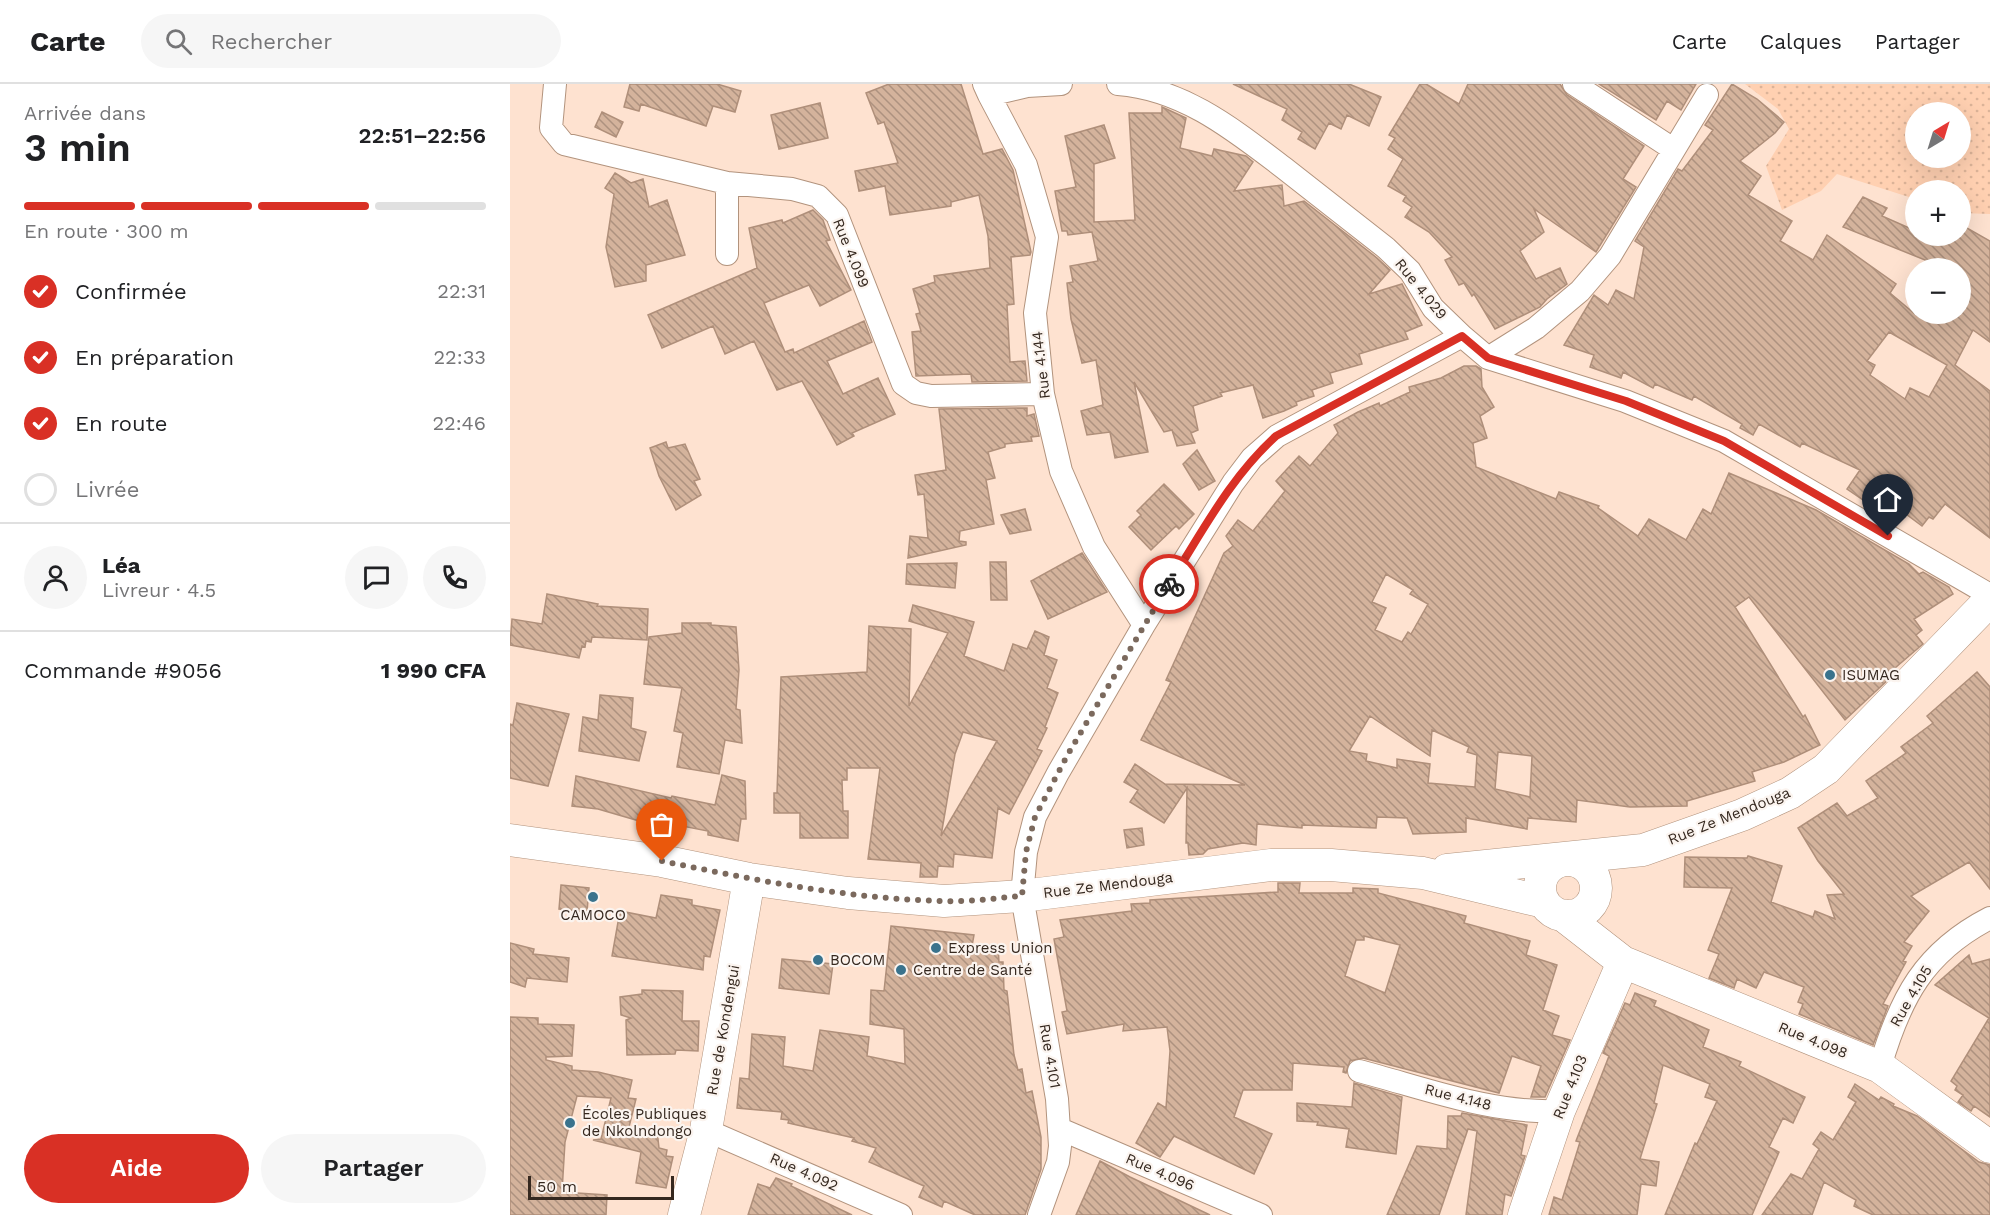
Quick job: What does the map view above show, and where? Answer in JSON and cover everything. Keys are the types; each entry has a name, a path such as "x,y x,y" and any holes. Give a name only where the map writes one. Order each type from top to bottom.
{"main road":[{"name":"Rue Ze Mendouga","path":"1423,873 1643,850 1742,815 1790,793 1826,769 1990,600"},
{"name":"Rue Ze Mendouga","path":"510,840 662,861 749,879 848,893 944,901 1022,896 1271,866 1331,865 1423,873 1572,906 1643,850"},
{"path":"1572,906 1594,878 1582,863 1563,860 1547,869 1539,885 1572,906 1622,961"},
{"name":"Rue de Kondengui","path":"684,1215 706,1130 749,879"},
{"name":"Rue 4.098","path":"1622,961 1880,1067 1990,1148"},
{"name":"Rue 4.103","path":"1524,1215 1559,1111 1622,961"}],"street":[{"name":"Rue 4.099","path":"555,84 551,128 564,144 727,183 792,189 818,196 837,215 903,384 916,393 931,396 1043,394"},
{"path":"986,89 1061,84"},
{"name":"Rue 4.029","path":"1118,84 1141,86 1180,99 1221,121 1386,248 1410,271 1433,308 1488,358"},
{"path":"1574,84 1673,149"},
{"name":"Rue 4.144","path":"986,89 1026,165 1047,237 1035,313 1043,394 1061,471 1094,547 1144,625"},
{"path":"1488,358 1536,328 1580,291 1610,256 1707,95"},
{"path":"727,183 727,254"},
{"path":"1022,896 1026,852 1035,817 1058,773 1144,625 1233,483 1252,458 1276,436 1462,336"},
{"path":"1488,358 1626,401 1724,441 1990,596"},
{"name":"Rue 4.101","path":"1022,896 1060,1129 1058,1162 1039,1215"},
{"name":"Rue 4.105","path":"1880,1067 1890,1034 1912,990 1929,963 1962,933 1990,918"},
{"name":"Rue 4.148","path":"1359,1071 1487,1106 1536,1112 1559,1111"},
{"name":"Rue 4.096","path":"1060,1129 1261,1215"},
{"name":"Rue 4.092","path":"706,1130 901,1215"}],"shaded area":[{"path":"1745,84 1990,84 1990,214 1971,213 1971,180 1905,180 1905,196 1837,174 1821,191 1782,210 1766,166 1789,129 1778,109"}],"building":[{"path":"630,84 717,84 741,91 735,112 713,106 706,126 641,104 639,111 624,107"},
{"path":"889,84 961,84 983,154 1002,149 1013,170 1031,252 1030,255 1011,257 1014,304 1007,305 1010,362 1025,361 1027,381 972,382 971,374 916,376 912,332 921,331 916,314 920,313 913,289 935,282 934,276 990,268 988,236 979,195 951,202 951,206 890,215 885,186 859,191 855,171 898,163 884,122 878,124 866,93"},
{"path":"1233,84 1349,84 1381,97 1369,126 1347,115 1341,129 1329,123 1315,149 1298,139 1302,132 1282,120 1287,109"},
{"path":"1420,84 1426,84 1459,104 1468,84 1560,84 1567,95 1644,146 1623,179 1636,187 1596,252 1534,209 1544,232 1520,251 1536,279 1560,268 1567,284 1540,307 1495,329 1474,294 1472,296 1464,283 1459,285 1445,260 1452,257 1429,232 1405,217 1412,207 1403,201 1406,196 1388,186 1403,159 1388,149 1395,138 1389,135"},
{"path":"1599,84 1696,84 1681,110 1667,101 1656,120"},
{"path":"1732,84 1757,99 1784,122 1775,133 1740,161 1761,176 1748,195 1792,221 1780,241 1813,260 1827,235 1896,284 1890,293 1905,306 1905,324 1971,324 1971,258 1920,258 1843,227 1863,197 1887,208 1882,216 1905,226 1905,246 1971,246 1971,230 1990,241 1990,342 1973,330 1955,365 1990,391 1990,538 1945,504 1933,519 1929,517 1922,526 1902,511 1907,504 1882,485 1869,504 1847,489 1860,470 1802,443 1800,447 1759,424 1753,435 1740,428 1742,424 1694,396 1692,400 1655,384 1653,388 1623,372 1621,378 1590,367 1594,355 1564,345 1594,295 1608,305 1616,290 1634,299 1644,247 1635,241 1678,169 1682,171 1713,130 1705,125","holes":["1889,332 1947,365 1929,397 1910,388 1905,399 1870,375 1875,365 1867,361"]},
{"path":"820,103 828,138 779,149 771,115"},
{"path":"1162,107 1186,118 1180,148 1212,156 1214,149 1246,156 1253,162 1234,191 1282,185 1284,206 1304,201 1377,258 1390,270 1369,294 1402,284 1422,325 1405,332 1408,339 1359,354 1362,364 1330,373 1333,383 1312,390 1314,396 1296,402 1297,405 1284,411 1263,418 1253,385 1220,393 1222,396 1193,406 1198,430 1191,433 1195,443 1177,446 1172,430 1164,432 1134,382 1148,452 1115,458 1110,432 1087,435 1081,411 1103,405 1096,360 1082,363 1071,319 1067,283 1073,282 1070,266 1098,261 1092,232 1068,235 1067,231 1062,231 1055,191 1076,187 1065,136 1104,125 1115,158 1094,164 1094,222 1135,220 1129,113 1162,113"},
{"path":"602,112 623,122 616,137 595,127"},
{"path":"615,173 631,183 643,179 649,207 667,200 685,255 646,265 646,281 615,287 606,247 614,194 605,188"},
{"path":"813,210 823,220 830,240 826,241 851,290 820,306 809,285 764,303 785,352 793,349 794,353 864,321 872,342 827,361 843,394 878,378 895,414 852,433 854,436 837,445 802,381 777,390 754,341 725,354 713,326 662,348 648,315 757,268 749,228 782,220 783,223"},
{"path":"1464,366 1476,366 1481,369 1482,387 1494,407 1480,416 1487,438 1473,443 1476,467 1556,499 1559,492 1599,506 1598,508 1638,536 1649,519 1686,540 1703,509 1711,514 1729,473 1816,510 1909,564 1919,574 1923,572 1949,587 1953,594 1914,619 1922,630 1916,635 1923,644 1888,674 1891,677 1845,720 1749,597 1735,607 1803,717 1805,715 1820,745 1784,762 1752,772 1755,781 1687,801 1687,806 1630,807 1577,800 1576,822 1528,818 1527,829 1466,818 1466,832 1413,834 1407,818 1377,817 1376,828 1302,825 1302,828 1257,824 1256,845 1243,843 1208,849 1203,854 1189,855 1188,843 1186,843 1187,788 1164,823 1130,802 1138,790 1124,782 1135,764 1165,784 1245,785 1141,740 1171,682 1166,680 1224,553 1233,546 1226,536 1238,520 1253,531 1285,491 1276,481 1299,456 1310,466 1338,433 1334,425 1358,412 1379,403 1380,406 1410,392 1409,387 1441,378","holes":["1386,574 1413,590 1410,594 1428,604 1411,634 1408,632 1402,642 1375,630 1386,608 1372,602","1370,716 1430,756 1432,730 1469,747 1467,752 1477,755 1475,787 1428,783 1430,764 1397,759 1397,768 1366,761 1367,754 1349,751","1498,752 1532,756 1530,797 1495,789"]},
{"path":"1027,408 1027,416 1034,414 1039,436 1031,437 1032,441 1005,444 1005,447 988,452 995,478 986,480 994,524 960,531 959,541 966,542 966,545 908,558 910,536 928,538 924,494 918,495 915,475 946,470 939,409"},
{"path":"666,442 668,448 685,444 700,479 694,481 701,495 676,510 659,476 650,448"},
{"path":"1197,450 1215,481 1199,490 1183,464"},
{"path":"1164,484 1194,514 1179,529 1176,526 1151,550 1129,527 1141,515 1137,511"},
{"path":"1025,509 1031,530 1010,534 1001,515"},
{"path":"1082,553 1107,592 1048,619 1031,581"},
{"path":"990,562 1006,562 1007,600 991,600"},
{"path":"957,563 955,588 906,584 907,564"},
{"path":"547,594 598,604 597,606 648,609 647,640 592,637 591,642 586,641 585,647 582,646 579,658 510,645 512,619 542,624"},
{"path":"913,605 974,622 964,656 1004,671 1013,644 1027,649 1035,631 1049,637 1044,655 1057,660 1047,688 1058,693 1045,727 1047,728 1037,749 1042,751 1009,814 998,808 992,858 954,854 953,867 938,866 937,877 920,877 921,863 868,859 880,768 847,768 847,780 842,780 843,811 848,811 848,838 800,838 800,813 774,813 774,793 777,793 781,677 867,672 869,626 911,629 909,706 948,633 909,621","holes":["963,732 997,741 941,836 955,754"]},
{"path":"682,623 711,623 711,625 736,627 739,670 736,709 740,710 742,743 725,740 719,774 677,767 683,733 674,731 682,688 644,684 649,637 682,633"},
{"path":"1977,672 1990,687 1990,889 1969,862 1911,896 1929,911 1904,942 1912,946 1883,1004 1888,1006 1873,1045 1799,1014 1803,1004 1798,1002 1804,987 1764,972 1756,988 1737,979 1734,988 1709,978 1719,954 1708,950 1732,888 1684,887 1685,857 1747,858 1748,856 1782,866 1771,902 1813,917 1815,911 1835,919 1827,895 1844,894 1818,861 1798,828 1837,803 1847,816 1878,798 1866,781 1906,753 1901,747 1933,723 1927,716"},
{"path":"600,695 633,698 631,728 646,732 639,761 579,751 583,717 598,720"},
{"path":"517,703 569,714 548,786 510,778 510,724 513,725"},
{"path":"722,775 745,781 746,819 741,819 738,841 708,835 708,831 662,822 660,827 598,809 572,806 576,776 671,798 672,796 715,805"},
{"path":"1142,828 1144,845 1127,848 1124,830"},
{"path":"1278,883 1300,883 1299,893 1353,893 1353,888 1378,889 1378,893 1466,916 1464,923 1530,941 1526,955 1557,965 1543,1010 1559,1016 1552,1035 1570,1040 1545,1097 1531,1097 1541,1066 1512,1056 1499,1093 1363,1058 1350,1061 1346,1073 1343,1072 1344,1067 1293,1063 1292,1090 1243,1090 1234,1117 1272,1134 1254,1174 1174,1136 1160,1157 1136,1143 1158,1103 1166,1108 1170,1051 1167,1027 1123,1031 1124,1024 1067,1034 1062,1012 1067,1011 1054,939 1064,937 1060,920 1132,911 1131,904 1150,903 1150,900 1278,892","holes":["1364,936 1400,945 1385,993 1345,976 1356,940 1364,940"]},
{"path":"561,885 589,888 587,912 559,909"},
{"path":"661,895 692,900 692,905 720,910 710,957 704,956 703,970 612,956 620,911 656,918"},
{"path":"891,926 974,935 972,946 998,945 999,962 1003,962 1004,990 1007,991 1014,1055 1018,1070 1022,1069 1026,1093 1032,1091 1041,1137 1041,1169 1025,1215 975,1215 944,1201 942,1207 919,1197 924,1186 869,1162 876,1148 852,1141 854,1138 788,1123 789,1120 781,1119 782,1112 737,1108 740,1078 749,1079 752,1034 785,1037 783,1066 813,1071 820,1030 869,1037 867,1056 905,1064 904,1029 870,1024 871,990 884,991"},
{"path":"510,943 534,949 533,954 569,958 567,982 527,978 525,987 510,982"},
{"path":"1969,955 1972,964 1990,959 1990,1117 1974,1106 1971,1111 1958,1102 1963,1095 1955,1090 1957,1086 1951,1081 1989,1018 1935,985"},
{"path":"782,959 833,964 829,994 779,988"},
{"path":"642,990 683,991 682,1021 699,1021 698,1051 676,1050 675,1054 627,1055 626,1020 631,1018 621,1015 620,997 642,994"},
{"path":"1635,993 1656,1001 1654,1006 1709,1030 1703,1047 1741,1062 1739,1066 1805,1097 1793,1123 1783,1118 1769,1147 1779,1152 1752,1215 1665,1215 1695,1143 1697,1144 1717,1101 1705,1097 1710,1084 1663,1065 1654,1103 1657,1104 1640,1159 1659,1162 1656,1186 1641,1184 1637,1215 1549,1215 1554,1197 1562,1200 1580,1142 1576,1141 1609,1056 1603,1053 1625,1003 1630,1005"},
{"name":"Écoles Publiques de Nkolndongo","path":"510,1017 538,1018 538,1024 574,1025 572,1056 546,1057 546,1060 572,1066 572,1070 598,1072 632,1080 628,1098 636,1099 627,1135 657,1130 659,1148 667,1150 666,1156 673,1157 666,1188 636,1183 641,1152 593,1140 601,1139 611,1098 577,1096 565,1142 562,1192 607,1195 606,1215 510,1215"},
{"path":"1354,1083 1402,1097 1396,1154 1346,1147 1349,1129 1317,1125 1318,1122 1297,1121 1297,1103 1352,1107"},
{"path":"1855,1084 1879,1100 1881,1097 1894,1104 1893,1106 1917,1116 1979,1162 1990,1165 1990,1215 1873,1215 1854,1206 1856,1200 1824,1182 1812,1215 1762,1215 1791,1174 1802,1179 1819,1149 1813,1144 1821,1132 1833,1140 1856,1102 1848,1097"},
{"path":"1462,1113 1527,1125 1521,1155 1525,1156 1511,1196 1505,1194 1502,1215 1466,1215 1477,1131 1468,1129 1439,1215 1387,1215 1417,1146 1447,1149 1448,1116 1461,1116"},
{"path":"1100,1161 1130,1177 1210,1215 1076,1215"},
{"path":"776,1178 852,1215 748,1215 758,1184 770,1188"}],"way so far":[{"path":"662,861 749,879 848,893 944,901 1022,896 1026,852 1035,817 1068,754 1169,584"}],"place":[{"name":"ISUMAG","path":"1830,675"},
{"name":"CAMOCO","path":"593,897"},
{"name":"Express Union","path":"936,948"},
{"name":"BOCOM","path":"818,960"},
{"name":"Centre de Santé","path":"901,970"},
{"name":"Écoles Publiques de Nkolndongo","path":"570,1123"}],"route":[{"path":"1169,584 1233,483 1252,458 1276,436 1462,336 1488,358 1626,401 1724,441 1888,536"}]}
